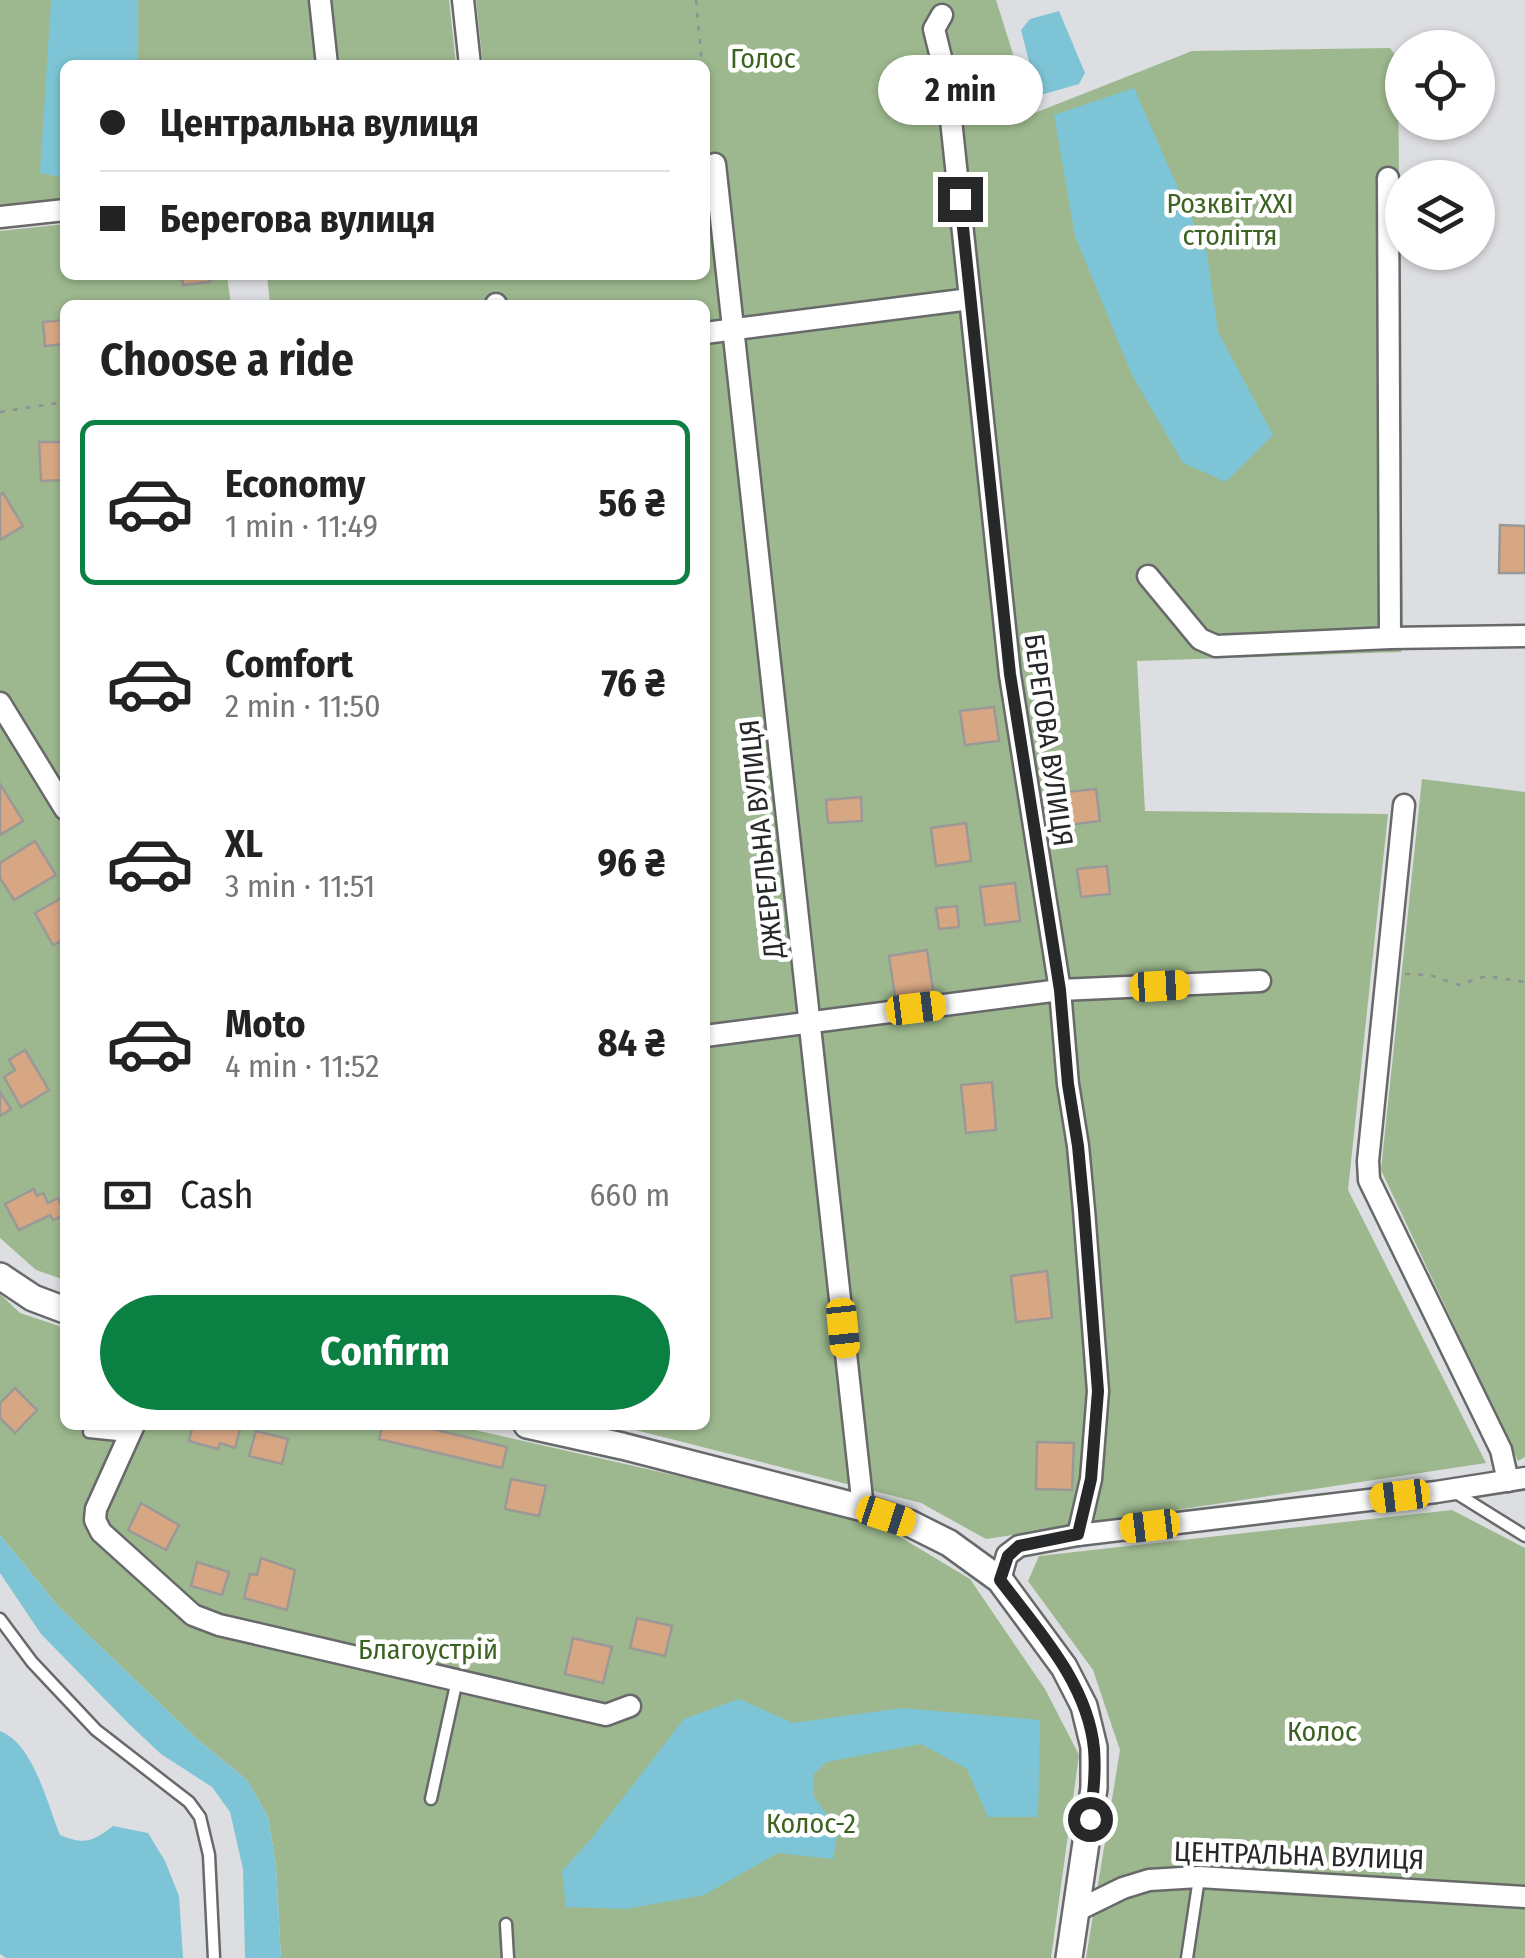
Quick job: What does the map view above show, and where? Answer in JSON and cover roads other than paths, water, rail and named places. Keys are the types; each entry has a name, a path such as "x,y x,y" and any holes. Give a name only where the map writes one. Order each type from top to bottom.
{"street":[{"path":"320,0 327,60"},
{"path":"463,0 469,60"},
{"name":"БЕРЕГОВА ВУЛИЦЯ","path":"942,15 934,29 947,82 1010,674 1060,990 1078,1146 1098,1391 1091,1479 1078,1534"},
{"name":"ДЖЕРЕЛЬНА ВУЛИЦЯ","path":"715,164 862,1508"},
{"path":"0,216 60,210"},
{"path":"1388,270 1390,638"},
{"path":"710,332 970,299"},
{"path":"1148,576 1200,639 1216,646 1525,636"},
{"path":"0,704 60,801"},
{"path":"1000,1580 1008,1556 1019,1546 1078,1534 1516,1480 1369,1180 1404,805"},
{"path":"710,1035 1060,990 1260,981"},
{"path":"0,1276 34,1298 60,1308"},
{"path":"570,1430 621,1436 909,1523 949,1543 1000,1580 1064,1667 1084,1706 1094,1747 1094,1788 1069,1958"},
{"path":"131,1431 96,1509 95,1520 101,1532 193,1614 219,1626 606,1715 630,1706"},
{"name":"ЦЕНТРАЛЬНА ВУЛИЦЯ","path":"1076,1911 1149,1880 1199,1877 1525,1897"}],"lane":[{"path":"89,1432 131,1431"},
{"path":"1451,1490 1525,1536"},
{"path":"0,1619 32,1662 96,1730 189,1802 200,1816 209,1855 214,1958"},
{"path":"431,1799 456,1680"},
{"path":"1188,1958 1199,1877"},
{"path":"506,1924 508,1958"}],"water":[{"path":"51,0 138,0 138,60 60,60 60,177 40,173"},
{"path":"1059,11 1085,73 1079,84 1037,93 1021,30 1030,19"},
{"path":"1134,88 1207,254 1218,332 1273,435 1226,482 1183,463 1132,375 1075,236 1054,115"},
{"path":"0,1535 58,1606 198,1740 247,1780 268,1817 276,1865 281,1958 245,1958 243,1869 230,1812 212,1787 161,1754 41,1634 0,1573"},
{"path":"739,1699 793,1723 902,1708 1040,1720 1038,1817 988,1817 967,1769 921,1744 827,1762 814,1774 814,1797 838,1830 833,1859 778,1853 704,1895 626,1909 566,1907 562,1871 684,1719"},
{"path":"0,1731 22,1748 30,1761 60,1835 88,1840 113,1826 148,1833 179,1896 183,1958 6,1958 0,1954"}],"park label":[{"name":"Голос","path":"763,58"},
{"name":"Розквіт XXI століття","path":"1230,219"},
{"name":"Благоустрій","path":"428,1649"},
{"name":"Колос","path":"1322,1731"},
{"name":"Колос-2","path":"811,1823"}]}
